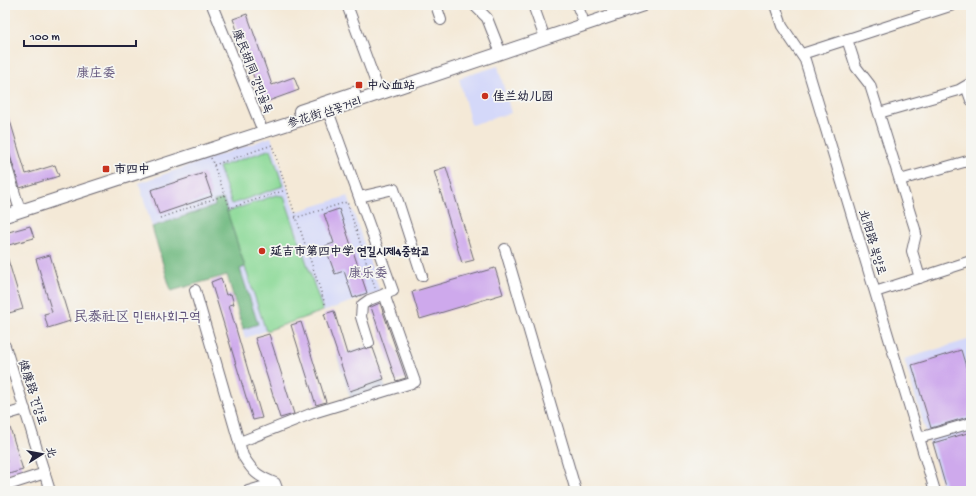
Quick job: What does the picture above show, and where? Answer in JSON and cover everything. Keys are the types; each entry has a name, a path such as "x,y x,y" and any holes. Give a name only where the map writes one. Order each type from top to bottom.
{"main road":[{"name":"参花街 삼꽃거리","path":"5,208 498,46 617,5"},
{"name":"参花街 삼꽃거리","path":"5,216 207,149 328,111 643,5"}],"street":[{"name":"康民胡同 강민골목","path":"212,5 260,124"},
{"path":"347,5 377,86"},
{"path":"436,5 441,20"},
{"path":"474,5 487,18 498,46"},
{"path":"533,5 542,30"},
{"path":"578,5 582,17"},
{"name":"北阳路 북양로","path":"775,5 782,26 802,54 935,491"},
{"path":"802,54 934,8 953,5"},
{"path":"847,39 856,67 870,85 915,229 916,234 912,251 920,278"},
{"path":"879,114 969,85 971,100"},
{"path":"328,111 393,291 369,300 362,305 361,317 370,343"},
{"path":"900,180 971,160"},
{"path":"5,161 18,204"},
{"path":"359,197 394,188 422,276"},
{"path":"505,249 576,491"},
{"path":"875,292 971,261"},
{"path":"194,290 243,456 251,469 259,476 277,487"},
{"path":"240,442 313,413 415,382 384,294"},
{"name":"健康路 건강로","path":"5,346 50,491"},
{"path":"5,415 25,409"},
{"path":"919,438 971,423"},
{"path":"5,486 45,473"},
{"path":"248,491 277,487"}],"path":[{"path":"214,165 272,145 295,218 325,304"},
{"path":"207,149 230,208 286,190"},
{"path":"160,218 225,195"},
{"path":"295,218 347,202 376,288"}],"shaded area":[{"name":"佳兰幼儿园","path":"498,66 511,113 471,125 459,78"},
{"name":"延吉市第四中学 연길시제4중학교","path":"271,137 295,212 348,196 380,292 245,338 227,275 171,291 139,183"},
{"path":"971,339 971,491 944,491 904,359"},
{"path":"370,345 386,389 351,400 337,356"}],"green space":[{"path":"271,149 283,186 232,204 219,167"},
{"path":"276,195 284,196 323,311 266,331 227,212"},
{"path":"223,199 245,267 240,269 258,324 243,329 227,275 171,291 152,227 215,206 214,201"}],"building":[{"path":"247,14 272,85 294,77 299,90 263,103 233,19"},
{"path":"5,113 7,113 11,124 26,174 55,165 59,176 20,188 5,139"},
{"path":"446,167 474,260 462,263 434,171"},
{"path":"204,173 212,196 159,214 151,190"},
{"path":"339,209 367,293 353,298 344,271 335,274 325,246 334,243 324,214"},
{"path":"30,226 34,238 5,246 5,233"},
{"path":"5,253 23,309 9,313 5,299"},
{"path":"50,255 70,321 48,328 44,314 52,312 36,259"},
{"path":"495,268 503,294 420,319 412,292"},
{"path":"221,278 226,295 231,294 234,304 229,305 262,418 253,420 211,282"},
{"path":"380,303 406,378 396,381 371,307"},
{"path":"334,311 347,354 364,348 373,348 384,379 350,391 324,314"},
{"path":"301,322 326,402 316,405 291,325"},
{"path":"269,334 294,414 280,418 255,338"},
{"path":"961,350 971,383 971,416 931,428 912,365"},
{"path":"5,421 8,421 23,470 5,475 5,462 7,462 5,454"},
{"path":"971,432 971,491 947,491 933,443"}],"place":[{"name":"中心血站","path":"359,85"},
{"name":"佳兰幼儿园","path":"485,96"},
{"name":"市四中","path":"106,169"},
{"name":"延吉市第四中学 연길시제4중학교","path":"262,251"}],"district":[{"name":"康庄委","path":"96,72"},
{"name":"康乐委","path":"368,272"},
{"name":"民泰社区 민태사회구역","path":"137,316"}]}
